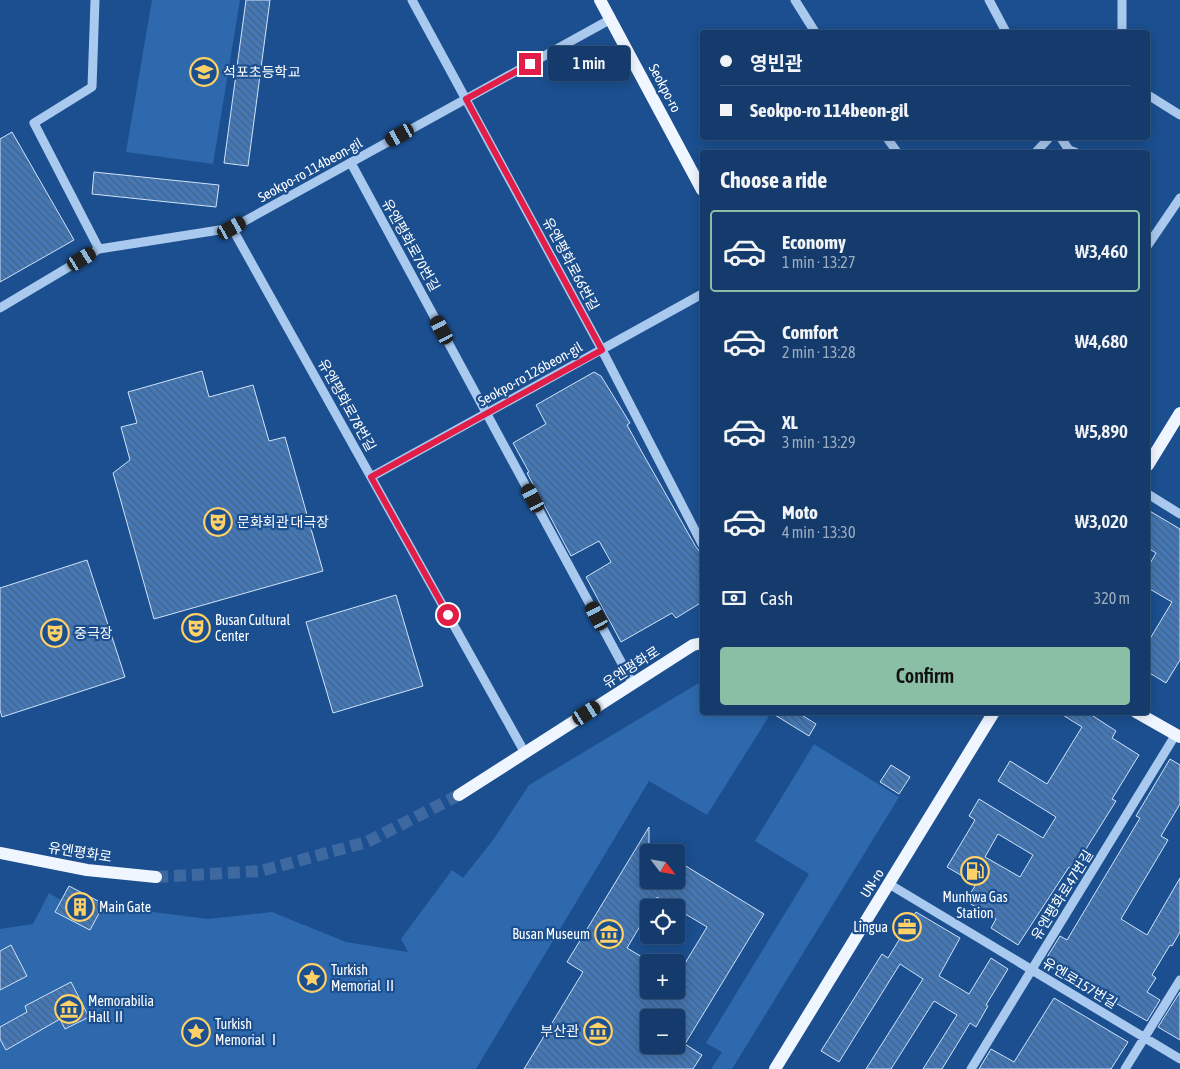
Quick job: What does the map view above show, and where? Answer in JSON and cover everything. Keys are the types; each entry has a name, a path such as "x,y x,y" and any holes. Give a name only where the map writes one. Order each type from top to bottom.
{"main road":[{"name":"Seokpo-ro","path":"600,0 700,186"},
{"path":"1150,462 1180,413"},
{"name":"유엔평화로","path":"459,795 699,641"},
{"name":"UN-ro","path":"775,1069 992,715"},
{"path":"1141,715 1178,736"},
{"name":"유엔평화로","path":"0,853 87,870 156,878"}],"street":[{"path":"0,308 99,249 34,123 92,87 95,0"},
{"name":"유엔평화로66번길","path":"412,0 602,350 700,540"},
{"path":"795,0 814,30"},
{"path":"989,0 1005,30"},
{"path":"1122,0 1122,30"},
{"name":"Seokpo-ro 114beon-gil","path":"99,249 232,228 611,19"},
{"path":"1150,96 1180,115"},
{"path":"1038,150 1047,140"},
{"name":"유엔평화로70번길","path":"351,163 633,684"},
{"path":"1150,241 1180,198"},
{"name":"유엔평화로78번길","path":"232,228 526,752"},
{"name":"Seokpo-ro 126beon-gil","path":"371,477 700,295"},
{"path":"1150,495 1180,514"},
{"name":"유엔평화로47번길","path":"971,1069 1178,736"},
{"name":"유엔로157번길","path":"889,884 1180,1059"},
{"path":"1125,1069 1180,980"}],"shaded area":[{"path":"152,0 240,0 213,164 126,152"},
{"path":"700,682 700,715 770,715 707,815 649,781 476,1069 0,1069 0,929 33,924 49,893 61,900 101,910 106,906 208,919 272,912 346,942 408,952 401,939 452,870 463,878 493,840 529,785"},
{"path":"814,744 899,797 732,1069 711,1069 722,1052 706,1043 809,874 755,841"}],"building":[{"path":"246,0 270,0 248,166 224,163"},
{"path":"12,132 74,240 0,282 0,139"},
{"path":"94,172 219,185 216,207 92,194"},
{"name":"문화회관 대극장","path":"202,371 209,397 253,385 269,441 285,437 323,571 154,619 113,473 130,460 121,427 137,423 128,392"},
{"path":"594,372 601,376 630,423 627,425 700,552 700,603 676,618 672,613 621,642 586,577 611,562 599,541 571,556 513,443 546,424 536,405"},
{"path":"1150,511 1180,529 1180,660 1166,683 1150,673 1150,639 1172,602 1150,589 1150,564 1156,553 1150,549"},
{"name":"중극장","path":"87,560 125,677 2,717 0,710 0,588"},
{"path":"396,595 423,686 333,713 306,622"},
{"path":"775,715 802,715 816,724 809,736"},
{"path":"1063,715 1092,715 1116,731 1112,738 1139,755 1112,799 1116,801 1086,849 1088,851 1075,871 1069,867 1018,945 991,928 996,919 966,901 976,884 947,867 975,820 969,816 979,799 1043,838 1056,817 998,781 1010,761 1047,784 1082,727","holes":["998,834 1033,855 1020,877 985,857"]},
{"path":"1170,759 1180,765 1180,804 1161,836 1168,840 1121,919 1147,935 1180,878 1180,932 1152,975 1156,978 1147,992 1160,1000 1147,1021 1044,962 1060,936 1067,940 1140,818 1136,816"},
{"path":"891,765 910,777 899,794 880,782"},
{"path":"649,827 649,844 640,844 640,889 685,889 685,866 764,914 685,1044 702,1055 693,1069 524,1069 583,972 567,962","holes":["657,897 660,899 685,899 685,914 707,927 685,963 685,999 640,999 640,956 627,948 640,926 640,899 656,899"]},
{"name":"Main Gate","path":"69,886 104,904 90,930 55,912"},
{"path":"916,912 960,938 939,976 969,994 991,958 1008,969 986,1005 988,1006 976,1027 970,1023 942,1069 923,1069 957,1015 934,1001 891,1069 866,1069 923,979 900,964 839,1062 821,1051 882,954 888,958"},
{"path":"11,945 27,976 0,990 0,951"},
{"path":"71,982 89,1017 65,1029 60,1019 6,1050 0,1039 0,1027 27,1012 25,1006"},
{"path":"1180,992 1180,1040 1158,1027"},
{"path":"1054,998 1128,1042 1111,1069 979,1069 991,1049 1014,1062"}],"tunnel":[{"path":"156,877 261,871 367,842 459,795"}],"place":[{"name":"석포초등학교","path":"204,72"},
{"name":"문화회관 대극장","path":"218,522"},
{"name":"Busan Cultural Center","path":"196,628"},
{"name":"중극장","path":"55,633"},
{"name":"Munhwa Gas Station","path":"975,871"},
{"name":"Main Gate","path":"80,907"},
{"name":"Lingua","path":"907,927"},
{"name":"Busan Museum","path":"609,934"},
{"name":"Turkish Memorial Ⅱ","path":"312,978"},
{"name":"Memorabilia Hall Ⅱ","path":"69,1009"},
{"name":"부산관","path":"598,1031"},
{"name":"Turkish Memorial Ⅰ","path":"196,1032"}],"route":[{"path":"448,615 371,477 602,350 466,99 530,64"}]}
